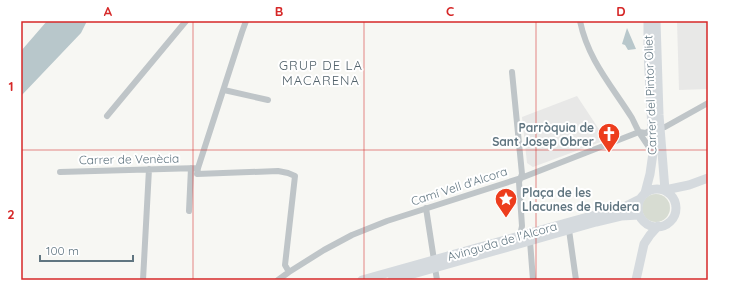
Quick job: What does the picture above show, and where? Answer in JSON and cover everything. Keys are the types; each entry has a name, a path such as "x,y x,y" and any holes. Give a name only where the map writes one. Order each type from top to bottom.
{"main road":[{"name":"Carrer del Pintor Oliet","path":"648,21 648,59 665,190"},
{"name":"Carrer del Pintor Oliet","path":"642,196 650,174 656,128 656,21"},
{"path":"636,280 644,244 641,218 638,207 642,196 654,189 665,190 689,185 708,178"},
{"path":"674,201 689,185"},
{"path":"641,218 650,225 658,226 664,225 670,221 675,209 674,201 671,195 665,190"},
{"name":"Avinguda de l'Alcora","path":"392,280 434,264 525,234 626,206 642,196"},
{"name":"Avinguda de l'Alcora","path":"525,234 569,230 621,216 641,218"},
{"path":"644,244 658,226"},
{"name":"Avinguda de l'Alcora","path":"362,280 434,264"}],"street":[{"path":"107,116 186,21"},
{"path":"246,21 197,174 278,171 295,176 285,265 289,272"},
{"path":"580,21 596,64 653,153"},
{"path":"512,72 522,174 519,182 525,234 533,280"},
{"path":"224,90 268,100"},
{"name":"Camí Vell d'Alcora","path":"278,280 324,250 352,235 387,221 521,178 639,132 646,133 656,128 665,128 708,103"},
{"path":"189,211 191,168"},
{"name":"Carrer de Venècia","path":"60,172 198,168"},
{"path":"143,280 149,169"},
{"path":"426,208 437,280"},
{"path":"569,230 576,280"}],"shaded area":[{"path":"47,21 87,21 81,33 21,96 21,51"},
{"path":"677,21 708,21 708,89 679,90"},
{"path":"627,28 636,49 628,50 625,45 622,44"},
{"path":"577,96 606,140 533,167 527,163 522,117"},
{"path":"656,194 666,198 670,208 666,218 656,222 646,218 642,208 646,198"}],"place":[{"name":"Parròquia de Sant Josep Obrer","path":"609,154"},
{"name":"Plaça de les Llacunes de Ruidera","path":"506,218"}],"district":[{"name":"GRUP DE LA MACARENA","path":"321,72"}]}
